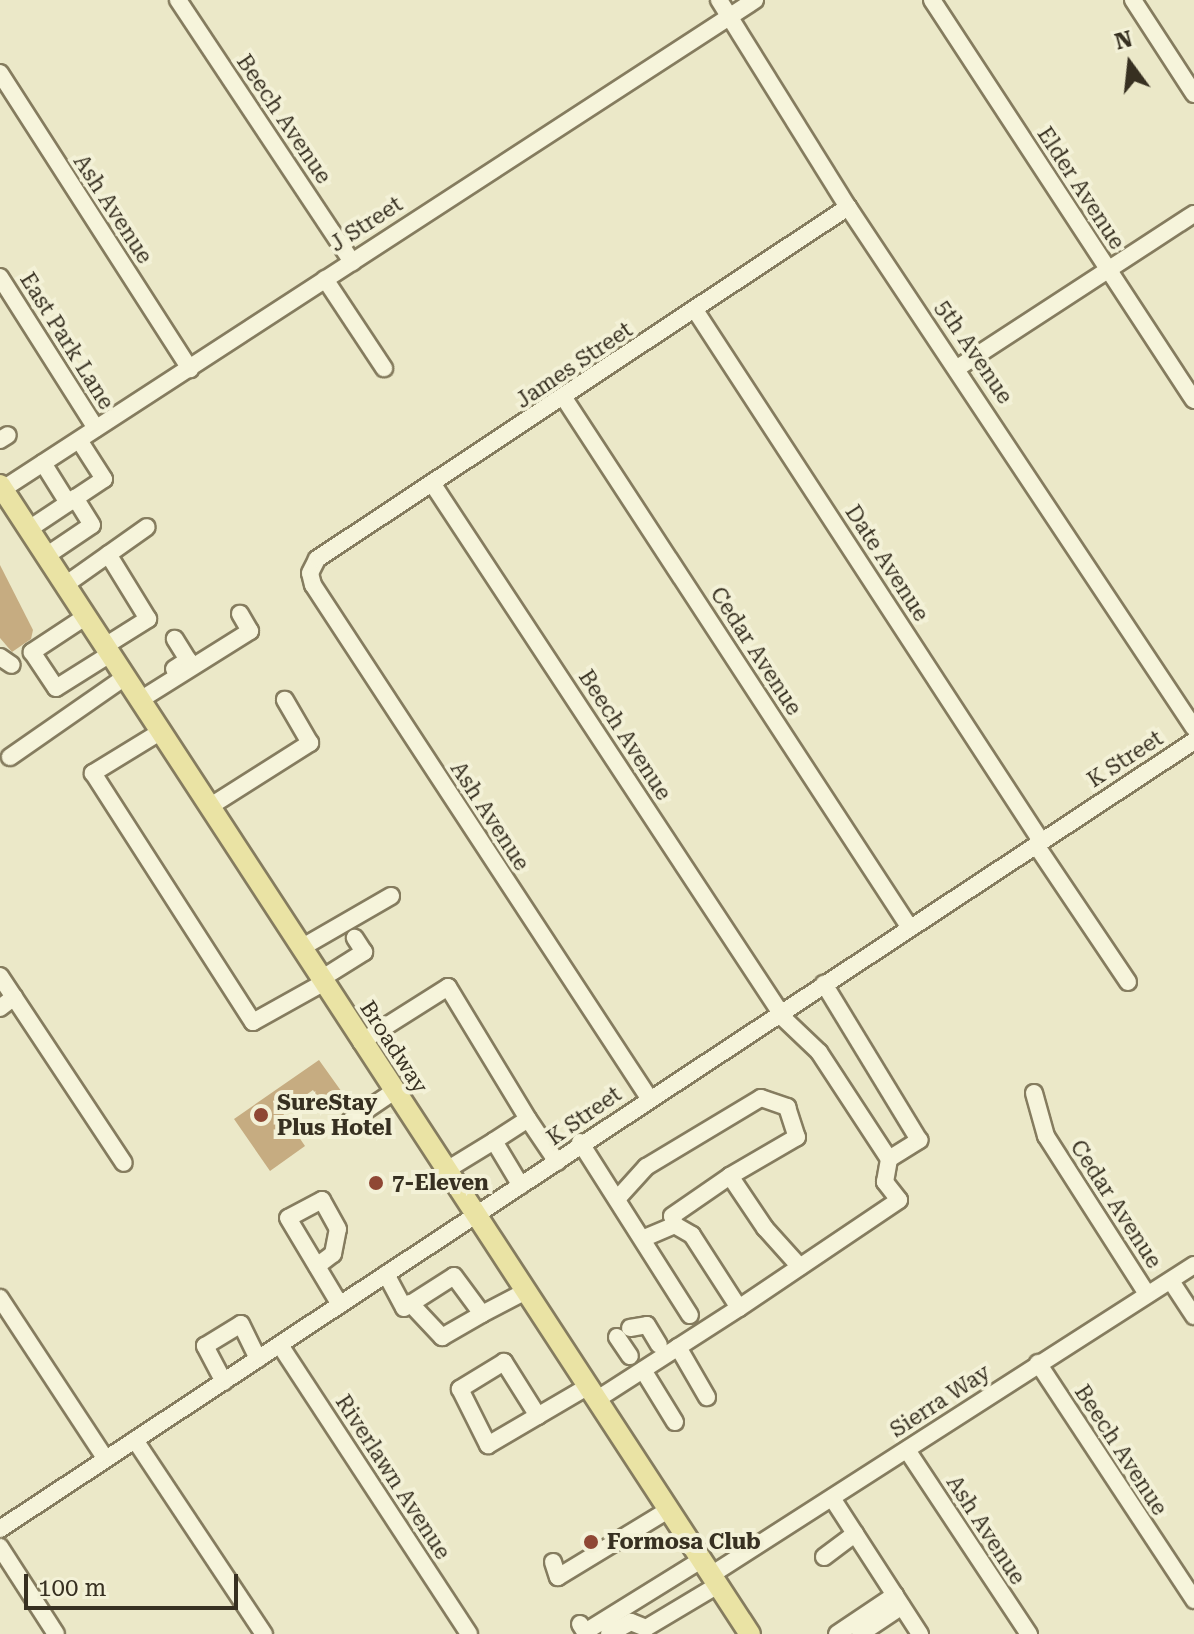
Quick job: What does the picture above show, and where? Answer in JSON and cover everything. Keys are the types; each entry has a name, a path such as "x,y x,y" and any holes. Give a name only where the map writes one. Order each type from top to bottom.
{"main road":[{"name":"Broadway","path":"1,489 750,1634"}],"street":[{"name":"Beech Avenue","path":"178,0 352,262"},
{"name":"5th Avenue","path":"719,0 848,207 959,367 1194,728"},
{"name":"J Street","path":"1,489 755,0"},
{"name":"Elder Avenue","path":"932,0 1194,400"},
{"path":"1133,0 1194,94"},
{"name":"Ash Avenue","path":"0,73 190,369"},
{"name":"James Street","path":"321,556 564,398 848,207"},
{"path":"959,367 1194,214"},
{"name":"East Park Lane","path":"0,277 96,428"},
{"path":"325,279 384,368"},
{"name":"Date Avenue","path":"695,310 1128,982"},
{"name":"Cedar Avenue","path":"564,398 910,928"},
{"path":"29,529 104,479 79,440"},
{"path":"43,463 92,525 46,556"},
{"name":"Beech Avenue","path":"432,483 779,1012 819,1052 889,1159"},
{"path":"65,585 147,527"},
{"path":"85,617 32,652 56,688 148,619 108,554"},
{"name":"Ash Avenue","path":"321,556 312,567 313,585 649,1098"},
{"path":"10,757 250,631 240,614"},
{"path":"133,691 188,660 175,639"},
{"path":"209,807 310,743 285,700"},
{"path":"160,732 93,773 253,1022 364,952 355,938"},
{"name":"K Street","path":"0,1529 557,1162 580,1142 1194,741"},
{"path":"301,948 391,896"},
{"path":"0,976 124,1163"},
{"path":"538,1416 504,1362 460,1389 488,1445 538,1416 643,1370 899,1200 885,1182 889,1159 919,1140 824,984"},
{"path":"361,1042 448,987 557,1162"},
{"path":"0,1008 14,997"},
{"path":"350,1121 393,1092"},
{"name":"Cedar Avenue","path":"1034,1093 1046,1136 1147,1294"},
{"path":"618,1198 646,1167 761,1098 787,1107 797,1137 730,1176 672,1216 675,1225 692,1235 739,1308"},
{"path":"445,1171 528,1119"},
{"path":"494,1141 521,1186"},
{"path":"580,1142 645,1238 690,1315"},
{"path":"730,1176 765,1228 800,1267"},
{"path":"645,1238 675,1225"},
{"name":"Sierra Way","path":"710,1573 1194,1265"},
{"path":"317,1266 340,1305"},
{"path":"386,1274 404,1308 454,1276 482,1314"},
{"name":"Cedar Avenue","path":"1171,1281 1194,1316"},
{"path":"410,1303 442,1337 524,1292"},
{"path":"0,1298 105,1458"},
{"path":"224,1382 205,1346 241,1324 258,1359"},
{"path":"630,1356 623,1332 647,1325 659,1345"},
{"name":"Riverlawn Avenue","path":"280,1345 469,1634"},
{"path":"678,1347 707,1397"},
{"name":"Beech Avenue","path":"1038,1363 1194,1600"},
{"path":"643,1370 675,1422"},
{"path":"135,1440 264,1634"},
{"name":"Ash Avenue","path":"907,1450 1029,1634"},
{"path":"832,1498 920,1634"},
{"path":"553,1562 558,1577 668,1510"},
{"path":"824,1557 855,1534"},
{"path":"0,1547 56,1634"},
{"path":"580,1624 585,1632 710,1573"},
{"path":"609,1634 631,1622 646,1628 710,1573"},
{"path":"837,1634 898,1601"},
{"path":"860,1634 898,1601"}],"building":[{"path":"0,565 33,630 31,639 12,652 0,638"},
{"name":"SureStay Plus Hotel","path":"319,1060 344,1095 325,1108 313,1090 282,1112 305,1146 270,1171 234,1119"}],"place":[{"name":"SureStay Plus Hotel","path":"261,1115"},
{"name":"7-Eleven","path":"376,1183"},
{"name":"Formosa Club","path":"591,1542"}]}
